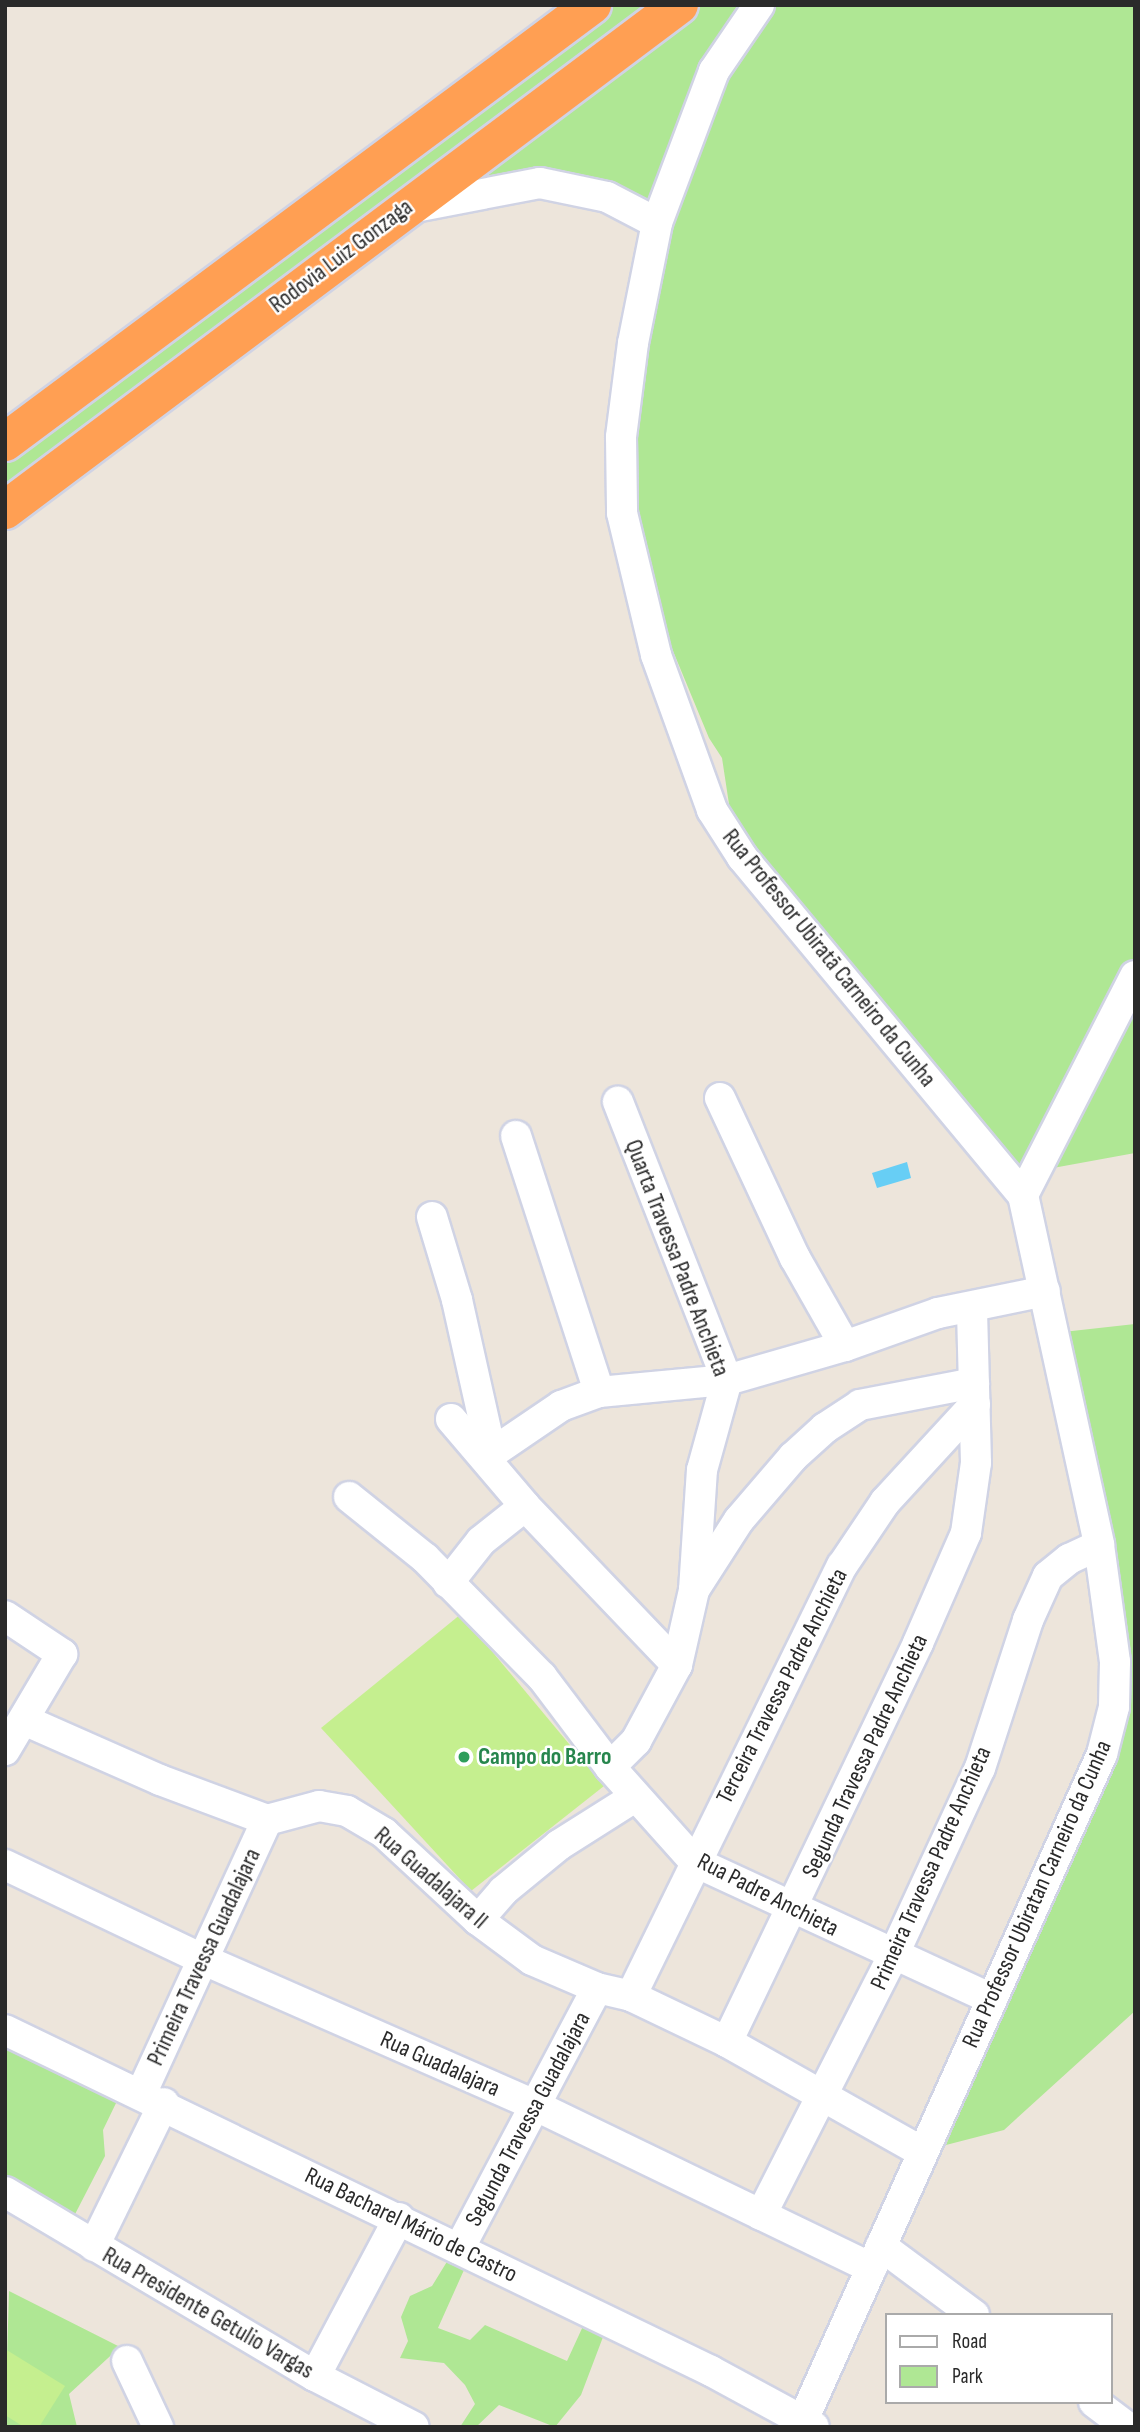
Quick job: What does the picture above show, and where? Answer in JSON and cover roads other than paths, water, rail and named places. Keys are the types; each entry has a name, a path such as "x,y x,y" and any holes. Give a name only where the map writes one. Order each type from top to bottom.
{"highway":[{"name":"Rodovia Luiz Gonzaga","path":"5,442 592,5"},
{"name":"Rodovia Luiz Gonzaga","path":"5,510 397,212 679,5"}],"street":[{"name":"Rua Professor Ubiratã Carneiro da Cunha","path":"759,5 714,71 657,223 634,342 621,436 622,513 656,655 712,810 742,858 1023,1195 1045,1291"},
{"path":"397,212 540,183 607,197 657,223"},
{"path":"1023,1195 1135,976"},
{"path":"720,1098 795,1258 845,1346"},
{"name":"Quarta Travessa Padre Anchieta","path":"610,1768 636,1741 677,1665 694,1590 702,1470 727,1380 618,1102"},
{"path":"516,1136 599,1392"},
{"path":"432,1217 457,1300 488,1455"},
{"path":"488,1455 561,1406 599,1392 727,1380 845,1346 937,1313 1045,1291"},
{"name":"Rua Professor Ubiratan Carneiro da Cunha","path":"806,2425 922,2152 1102,1754 1114,1707 1113,1637 1099,1545 1045,1291"},
{"name":"Segunda Travessa Padre Anchieta","path":"727,2042 792,1910 966,1533 974,1501 976,1463 972,1307"},
{"path":"694,1590 739,1520 793,1457 825,1428 860,1405 974,1393"},
{"name":"Terceira Travessa Padre Anchieta","path":"631,1996 842,1566 885,1502 974,1393"},
{"path":"451,1419 488,1455 526,1506 677,1665"},
{"name":"Rua Padre Anchieta","path":"349,1497 425,1558 542,1677 610,1768 695,1861 792,1910 992,1999"},
{"path":"448,1583 481,1541 526,1506"},
{"name":"Primeira Travessa Padre Anchieta","path":"824,2095 980,1768 1028,1620 1048,1576 1069,1559 1099,1545"},
{"path":"5,1616 62,1654 5,1750"},
{"path":"24,1720 160,1780 267,1820"},
{"path":"478,1920 503,1891 559,1844 635,1797"},
{"name":"Rua Guadalajara II","path":"267,1820 319,1807 347,1811 384,1833 478,1920 532,1961 597,1989 631,1996 727,2042 922,2152"},
{"name":"Primeira Travessa Guadalajara","path":"94,2246 152,2099 202,1959 267,1820"},
{"name":"Rua Guadalajara","path":"5,1865 202,1959 533,2104 761,2215 876,2257 971,2313"},
{"name":"Segunda Travessa Guadalajara","path":"460,2249 533,2104 597,1989"},
{"name":"Rua Bacharel Mário de Castro","path":"5,2030 711,2371 806,2425"},
{"path":"761,2215 824,2095"},
{"name":"Rua Presidente Getulio Vargas","path":"5,2192 315,2376 414,2427"},
{"path":"315,2376 399,2218"},
{"path":"127,2361 158,2427"},
{"path":"1097,2404 1128,2427"}],"water":[{"path":"907,1162 911,1178 877,1188 872,1173"}],"place":[{"name":"Campo do Barro","path":"464,1757"}]}
